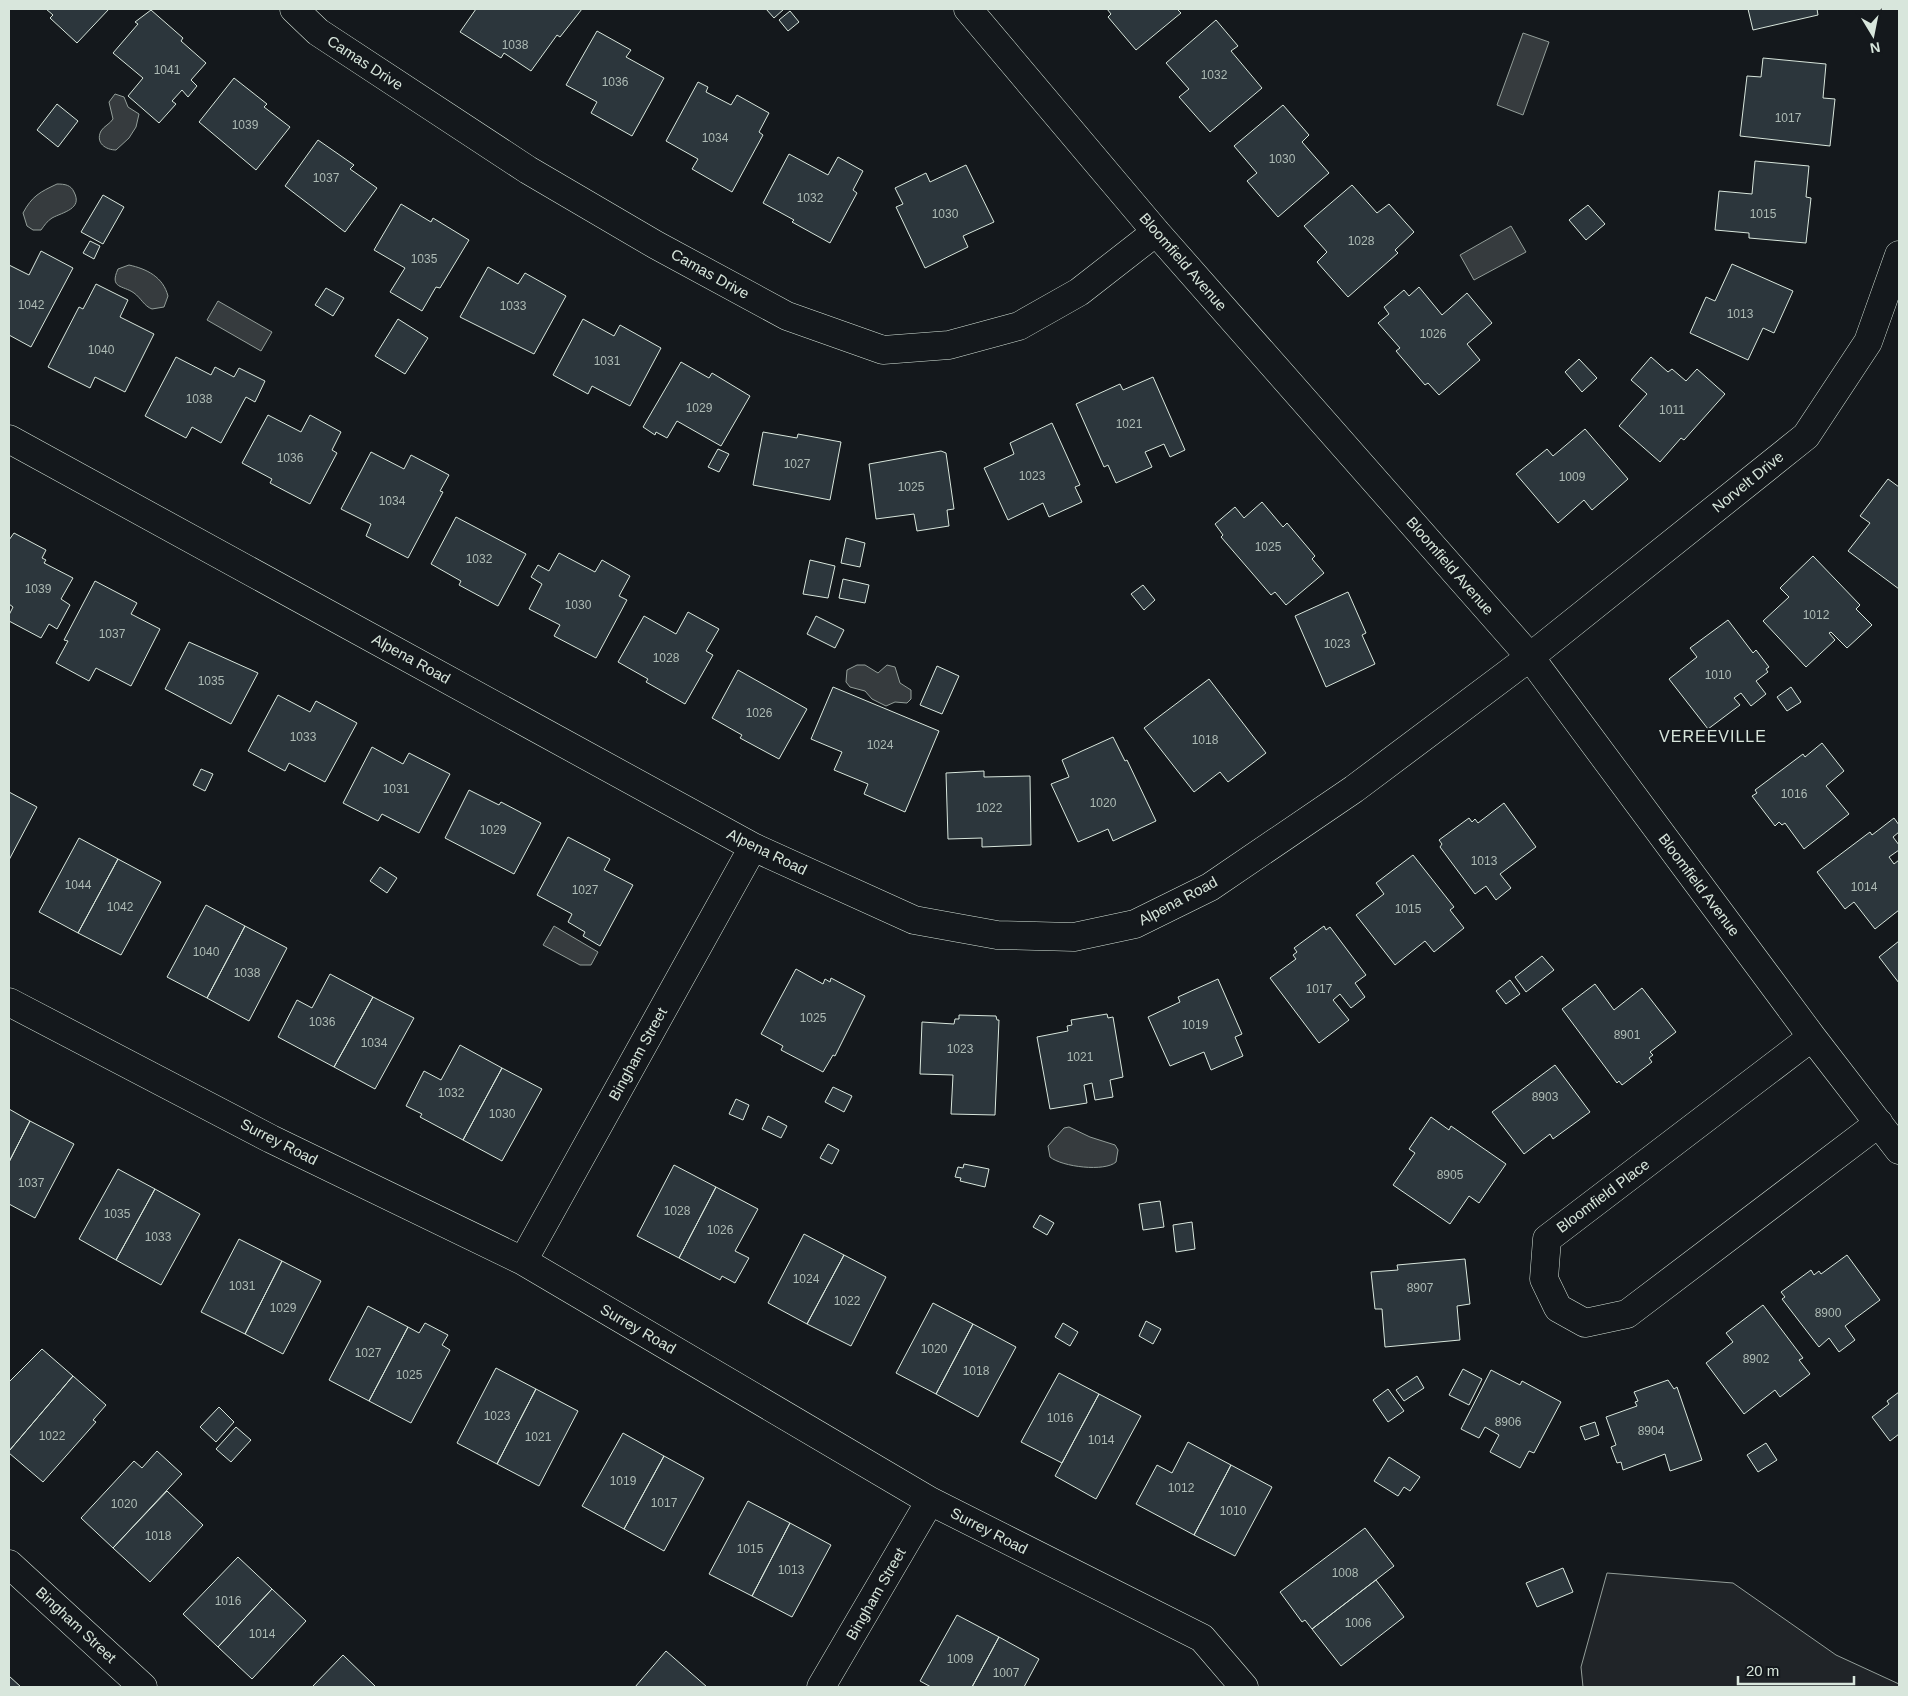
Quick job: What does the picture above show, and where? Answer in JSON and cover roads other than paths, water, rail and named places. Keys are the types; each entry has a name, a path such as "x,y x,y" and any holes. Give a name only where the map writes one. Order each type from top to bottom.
{"street":[{"name":"Camas Drive","path":"294,9 318,32 520,165 656,245 787,316 883,350 949,345 1019,326 1080,292 1156,232"},
{"name":"Bloomfield Avenue","path":"968,9 1156,232 1530,657 1812,1037 1899,1150"},
{"name":"Norvelt Drive","path":"1530,657 1806,436 1868,342 1899,255"},
{"name":"Alpena Road","path":"9,439 754,847 914,920 997,935 1074,937 1135,924 1210,886 1354,789 1530,657"},
{"name":"Bingham Street","path":"523,1261 754,847"},
{"name":"Surrey Road","path":"9,1002 271,1139 523,1261 930,1501 1202,1638 1244,1687"},
{"name":"Bloomfield Place","path":"1812,1037 1547,1239 1544,1279 1558,1308 1585,1323 1627,1314 1879,1123"},
{"name":"Bingham Street","path":"821,1687 930,1501"},
{"name":"Bingham Street","path":"9,1564 143,1687"}],"district":[{"name":"VEREEVILLE","path":"1713,736"}]}
